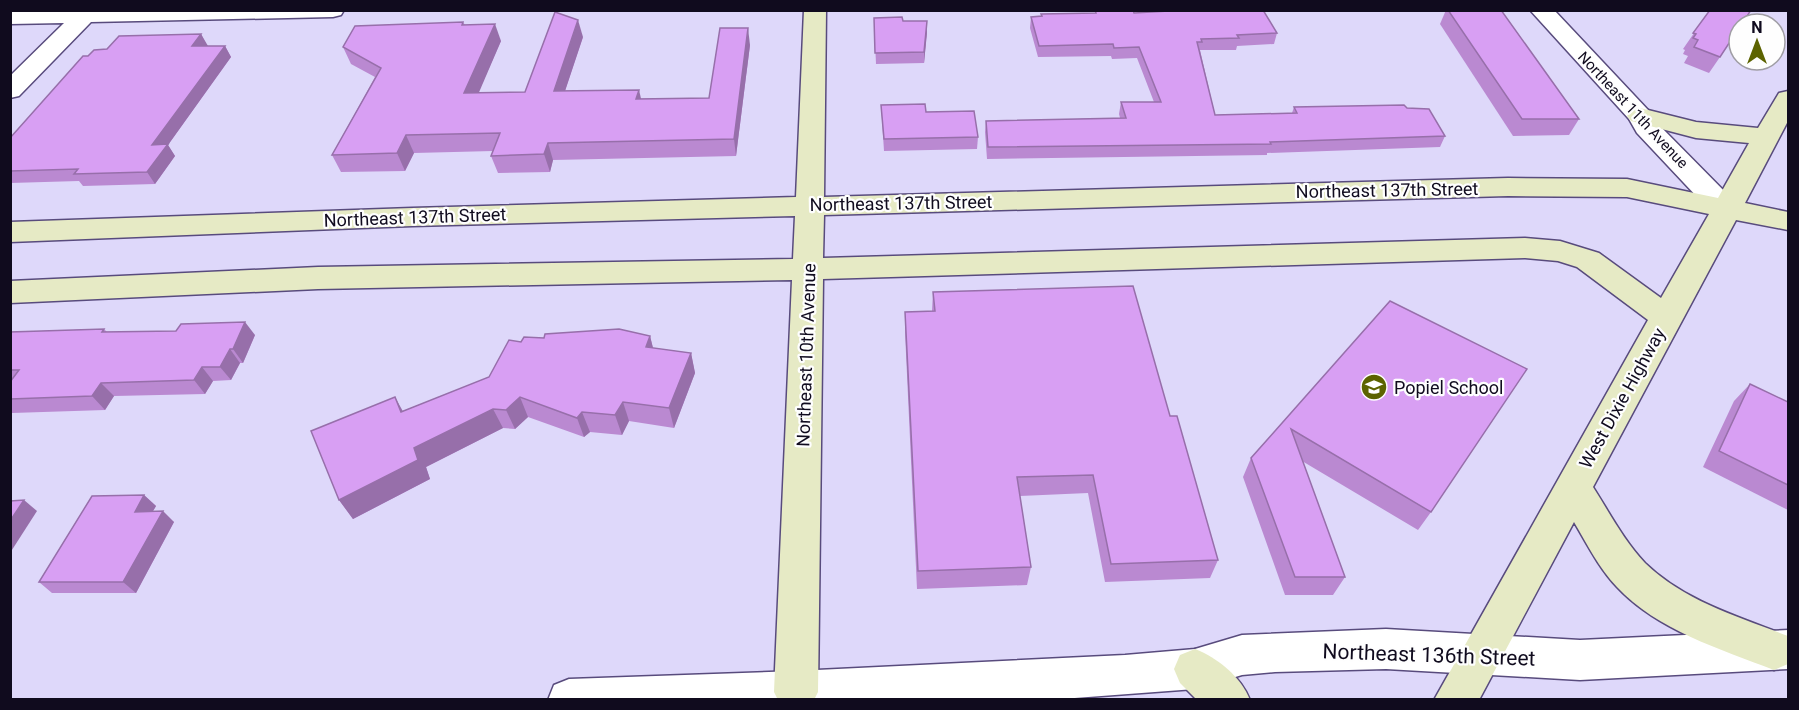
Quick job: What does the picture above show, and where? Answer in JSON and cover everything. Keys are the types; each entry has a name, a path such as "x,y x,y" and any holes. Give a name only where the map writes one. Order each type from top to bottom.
{"street":[{"path":"10,17 87,13 333,10"},
{"name":"Northeast 10th Avenue","path":"796,696 814,10"},
{"name":"Northeast 11th Avenue","path":"1541,10 1640,116 1646,127 1725,209"},
{"path":"10,92 87,13"},
{"name":"West Dixie Highway","path":"1455,699 1667,318 1725,209 1775,140 1788,98"},
{"path":"1640,116 1696,130 1775,140"},
{"name":"Northeast 137th Street","path":"10,232 401,217 1562,187 1627,188 1788,220"},
{"path":"10,292 318,279 808,269 1283,254 1544,249 1575,254 1588,260 1667,318"},
{"path":"1572,486 1625,568 1640,583 1679,610 1781,650"},
{"name":"Northeast 136th Street","path":"569,699 796,696 1125,675 1195,669 1242,655 1264,653 1386,649 1580,660 1781,650"},
{"path":"1195,669 1229,699"}],"building":[{"path":"1095,10 1133,10 1134,13 1263,10 1277,33 1237,35 1239,38 1201,39 1202,42 1197,42 1215,115 1297,113 1294,107 1404,105 1407,108 1429,109 1445,136 1270,142 1271,144 988,147 986,121 1126,118 1121,102 1161,102 1139,47 1114,48 1113,44 1039,46 1031,17 1042,16 1041,14 1096,13"},
{"path":"1448,10 1501,10 1579,119 1522,119"},
{"path":"1710,10 1751,10 1750,12 1727,12 1727,46 1720,57 1694,47 1698,40 1693,38 1696,34 1693,33"},
{"path":"555,12 578,20 554,91 639,90 636,99 709,98 720,28 748,28 734,139 548,143 544,154 491,156 500,133 406,135 397,153 332,155 381,68 343,47 355,26 463,22 462,25 495,24 464,93 525,92"},
{"path":"902,17 903,21 927,21 924,52 875,53 874,18"},
{"path":"201,34 192,46 225,46 152,145 168,144 147,172 74,174 78,169 10,171 10,138 83,56 88,56 94,50 107,49 119,36"},
{"path":"925,104 926,112 974,111 978,137 884,139 881,105"},
{"path":"1133,286 1170,416 1177,416 1218,560 1111,564 1093,475 1017,477 1031,567 918,571 905,312 935,311 933,292"},
{"path":"1390,301 1527,369 1431,512 1291,429 1345,577 1295,577 1251,458"},
{"path":"245,322 233,349 230,349 220,367 202,367 194,380 101,383 92,396 10,399 10,382 19,370 10,370 10,332 104,329 102,332 176,331 181,324"},
{"path":"619,329 650,336 646,347 691,353 669,408 623,402 615,415 582,412 577,418 520,397 506,410 493,409 414,448 418,460 339,500 311,431 395,397 401,412 489,377 509,340 521,342 524,337 544,338 545,334"},
{"path":"1750,384 1788,402 1788,485 1719,451"},
{"path":"144,495 135,512 163,511 123,582 39,582 92,496"},
{"path":"24,500 10,521 10,501"}],"place":[{"name":"Popiel School","path":"1374,387"}]}
